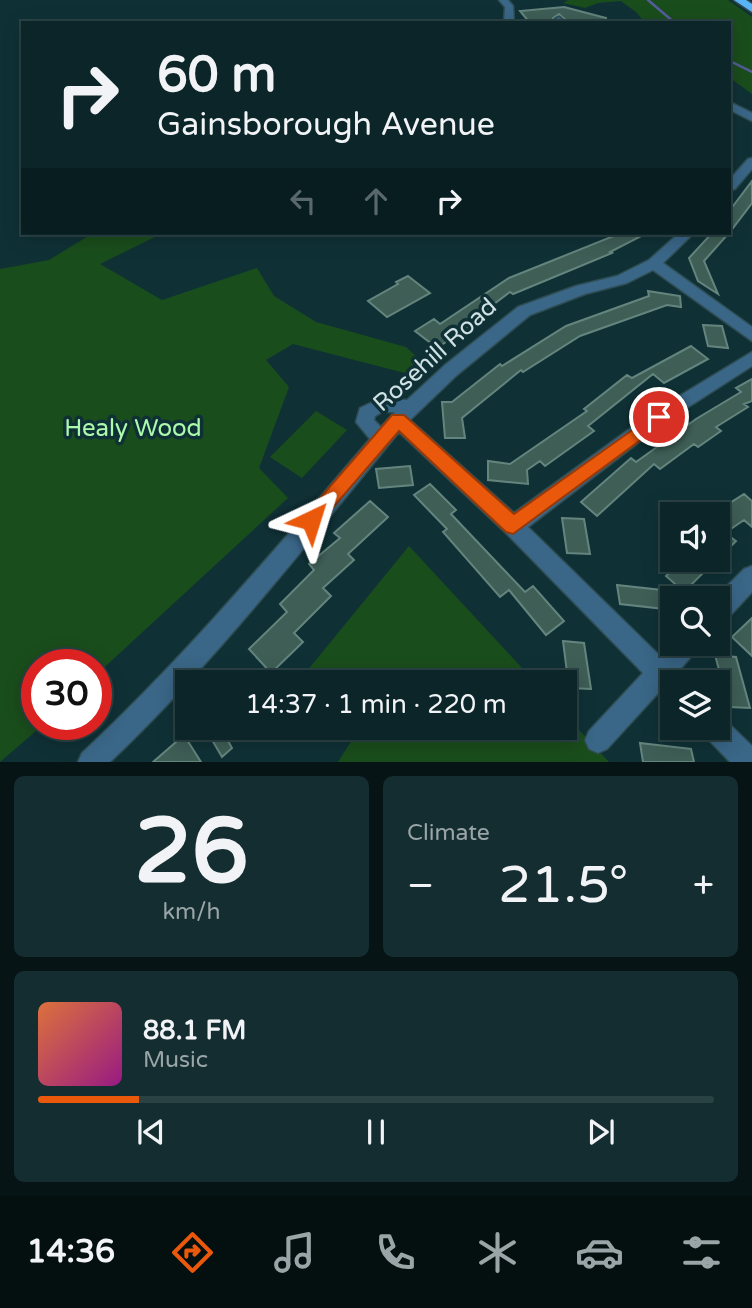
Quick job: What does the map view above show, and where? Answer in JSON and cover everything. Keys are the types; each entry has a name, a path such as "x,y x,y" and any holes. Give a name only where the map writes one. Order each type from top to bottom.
{"highway":[{"path":"739,0 752,9"}],"street":[{"path":"504,0 509,6 509,21"},
{"path":"731,106 752,118"},
{"path":"731,185 752,162"},
{"name":"Rosehill Road","path":"90,762 138,718 239,608 383,437 451,370 524,311 581,290 622,280 654,263 685,235"},
{"path":"654,263 752,335"},
{"path":"513,526 659,417 752,358"},
{"path":"383,437 372,431 365,422 366,413 373,407 396,403 513,526 660,673"},
{"path":"730,599 752,576"},
{"path":"598,740 660,684"},
{"path":"727,740 749,762"}],"green space":[{"path":"568,0 728,0 752,17 752,94 731,79 731,21 643,21 621,1 598,3 585,8 563,3"},
{"name":"Healy Wood","path":"90,235 159,235 100,264 162,300 257,268 274,296 316,322 406,347 429,368 420,377 293,344 266,360 289,387 259,468 288,498 112,660 112,649 21,649 21,740 26,740 0,762 0,269 49,260"},
{"path":"316,411 347,430 302,478 270,457"},
{"path":"409,546 524,670 308,670"},
{"path":"577,728 609,762 338,762 352,740 577,740"}],"building":[{"path":"564,7 606,18 605,21 567,21 559,14 553,21 528,21 520,11"},
{"path":"752,181 752,203 731,231 731,209"},
{"path":"616,235 643,235 610,252 612,253 513,294 510,292 478,316 481,318 437,348 415,331 434,319 440,324 509,278"},
{"path":"710,235 727,235 704,261 718,294 698,281 689,258"},
{"path":"408,276 430,293 387,317 368,301 398,284 396,282"},
{"path":"648,291 680,296 681,307 667,305 580,336 523,372 521,370 462,418 465,438 445,438 442,402 452,402 500,364 502,366 566,326 649,296"},
{"path":"703,325 722,326 728,348 708,346"},
{"path":"691,346 708,359 664,383 653,374 588,426 594,431 545,466 540,461 527,470 528,484 488,480 488,461 510,464 587,411 584,409 627,375 632,378"},
{"path":"752,379 752,401 744,404 748,407 716,427 721,431 698,447 694,444 660,469 654,464 597,516 581,502 631,458 636,462 696,419 741,392 736,388"},
{"path":"410,466 413,485 379,488 376,469"},
{"path":"430,484 456,510 451,514 525,592 533,586 564,621 546,635 509,590 500,597 443,532 447,529 414,495"},
{"path":"744,494 752,501 752,527 744,520 730,530 730,503"},
{"path":"370,501 388,517 348,554 354,560 323,588 331,596 294,633 303,642 274,670 268,670 249,649 287,612 280,604 314,570 309,564 340,538 334,533"},
{"path":"562,518 584,519 590,554 567,553"},
{"path":"730,537 736,541 730,547"},
{"path":"670,572 704,572 690,586 677,586 666,576"},
{"path":"617,585 660,590 660,608 620,604"},
{"path":"752,618 752,656 732,637"},
{"path":"563,641 584,643 591,689 577,688 577,670 567,670"},
{"path":"715,656 736,657 750,708 730,707 730,670 719,670"},
{"path":"178,740 187,740 201,762 153,762"},
{"path":"212,740 228,740 232,748 222,757"},
{"path":"640,743 691,749 694,762 643,762"}],"waterway":[{"path":"648,0 673,21"},
{"path":"731,62 752,72"}],"route":[{"path":"311,520 398,420 513,526 659,417"}]}
